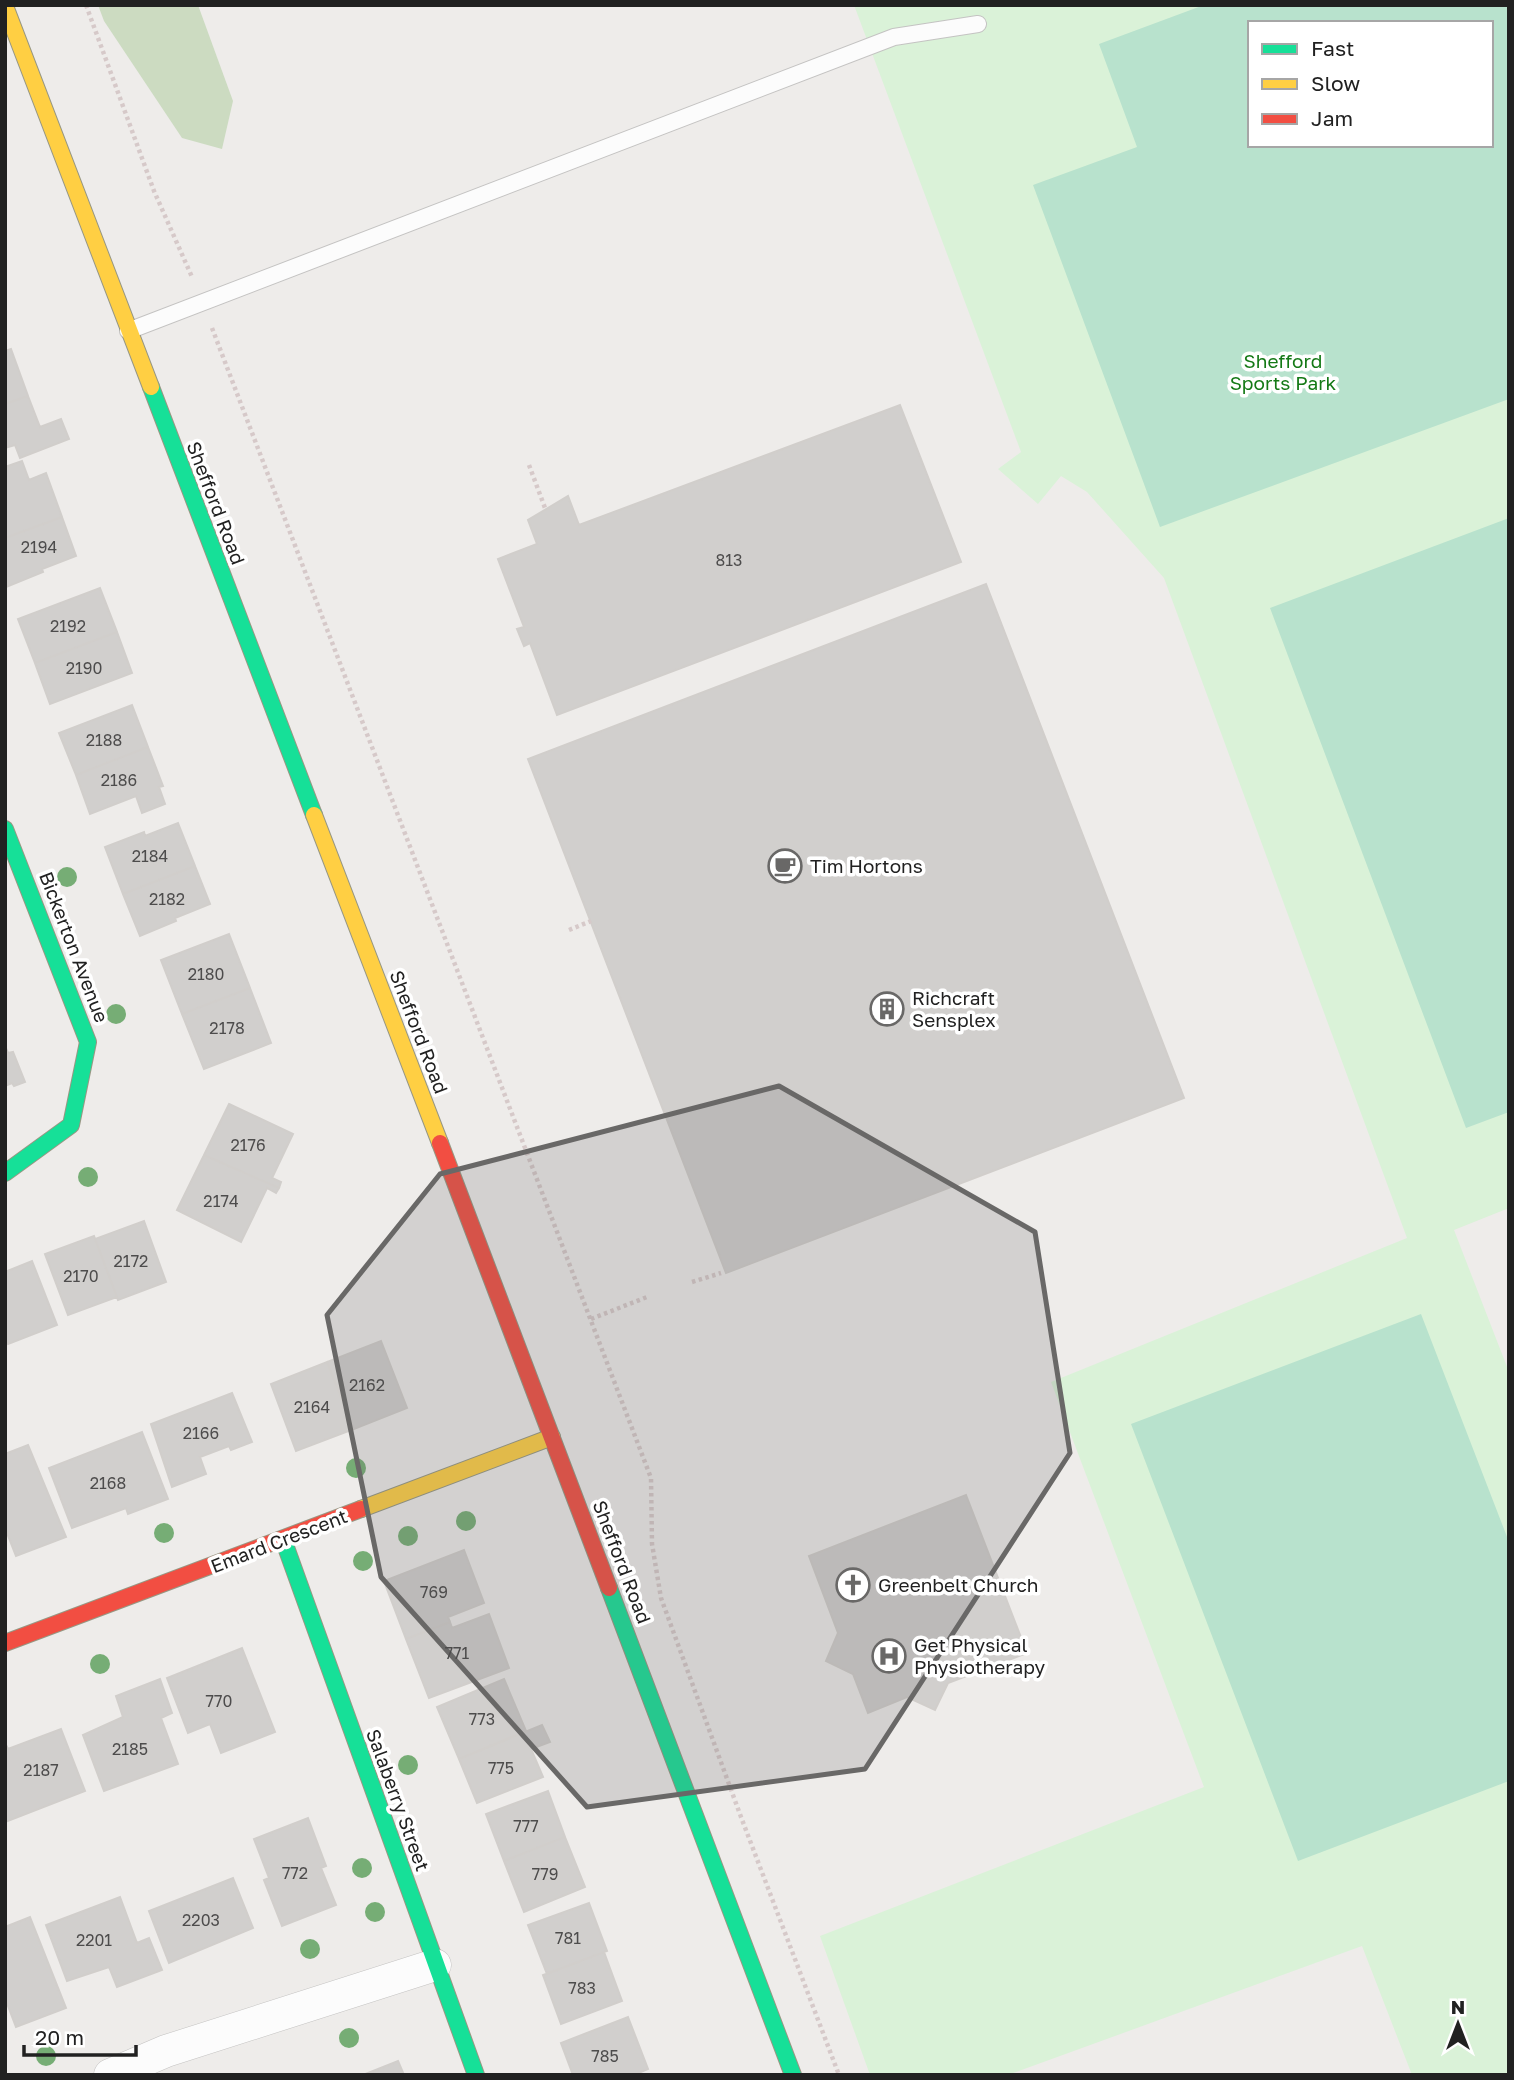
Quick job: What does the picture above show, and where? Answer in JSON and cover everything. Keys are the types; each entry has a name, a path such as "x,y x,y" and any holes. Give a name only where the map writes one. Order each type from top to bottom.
{"street":[{"name":"Shefford Road","path":"5,6 793,2075"},
{"name":"Bickerton Avenue","path":"5,829 88,1042 71,1125 5,1173"},
{"name":"Emard Crescent","path":"5,1643 552,1437"},
{"name":"Salaberry Street","path":"284,1539 476,2075"},
{"path":"110,2075 166,2051 435,1965"}],"lane":[{"path":"128,331 894,37 978,24"}],"path":[{"path":"86,5 154,191 202,301 651,1478 652,1544 661,1598 839,2075"},
{"path":"529,464 545,509"},
{"path":"569,930 591,921"},
{"path":"692,1282 721,1273"},
{"path":"591,1319 647,1297"}],"highlighted area":[{"path":"779,1086 1035,1232 1070,1453 865,1769 587,1807 381,1577 327,1315 440,1174"}],"green space":[{"path":"98,5 198,5 233,101 222,149 182,138 104,21"},
{"name":"Shefford Sports Park","path":"854,5 1509,5 1509,1208 1454,1230 1509,1372 1509,2075 1412,2075 1362,1946 1008,2075 870,2075 820,1936 1204,1787 1051,1382 1407,1238 1164,578 1087,492 1061,476 1038,504 998,469 1021,452"},
{"path":"1204,5 1509,5 1509,399 1160,527 1033,185 1137,147 1099,44"},
{"path":"1509,518 1509,1112 1466,1128 1270,608"},
{"path":"1421,1314 1509,1542 1509,1781 1298,1861 1131,1424"}],"building":[{"path":"11,349 28,396 5,404 5,351"},
{"path":"28,396 40,427 61,419 69,439 20,458 15,445 5,448 5,404"},
{"path":"900,405 961,562 557,715 530,643 524,646 517,629 524,627 498,559 537,544 528,520 568,496 579,525"},
{"path":"22,461 29,480 46,473 62,517 5,538 5,467"},
{"path":"62,517 76,556 6,587 5,538"},
{"name":"Richcraft Sensplex","path":"986,584 1184,1098 726,1273 528,759"},
{"path":"100,588 117,632 35,663 18,619"},
{"path":"117,632 132,673 50,704 35,663"},
{"path":"132,705 148,747 76,775 59,733"},
{"path":"148,747 163,786 159,787 165,804 142,813 136,796 90,814 76,775"},
{"path":"178,823 195,866 123,894 105,847"},
{"path":"195,866 210,904 140,936 123,894"},
{"path":"229,934 250,988 182,1014 161,960"},
{"path":"250,988 271,1043 204,1069 182,1014"},
{"path":"5,1046 8,1053 13,1052 25,1082 5,1086"},
{"path":"229,1104 293,1134 272,1178 281,1182 279,1188 204,1155"},
{"path":"204,1155 279,1188 276,1193 267,1188 241,1242 177,1210"},
{"path":"144,1221 166,1282 118,1300 95,1239"},
{"path":"94,1236 117,1297 68,1315 45,1254"},
{"path":"32,1261 57,1325 8,1344 5,1339 5,1272"},
{"path":"381,1341 407,1408 354,1429 327,1362"},
{"path":"327,1362 354,1429 296,1451 271,1384"},
{"path":"232,1393 252,1442 231,1450 229,1446 200,1457 206,1474 172,1487 151,1424"},
{"path":"142,1432 168,1499 128,1514 126,1508 72,1528 49,1468"},
{"path":"28,1445 66,1537 16,1556 5,1528 5,1454"},
{"path":"966,1495 1027,1653 948,1683 935,1710 907,1697 868,1713 853,1674 826,1661 838,1633 809,1556"},
{"path":"464,1550 484,1603 448,1617 450,1622 406,1639 384,1581"},
{"path":"489,1614 509,1668 429,1698 406,1639 450,1622 452,1628"},
{"path":"242,1648 275,1732 221,1753 210,1724 188,1733 167,1678"},
{"path":"160,1679 172,1713 161,1718 178,1764 104,1791 83,1735 123,1717 116,1696"},
{"path":"504,1679 526,1731 459,1759 437,1707"},
{"path":"542,1725 550,1742 531,1749 543,1777 477,1803 459,1759"},
{"path":"61,1729 85,1791 5,1822 5,1743 8,1749"},
{"path":"548,1791 565,1837 504,1861 486,1814"},
{"path":"308,1818 326,1866 321,1868 336,1905 282,1926 264,1880 269,1878 254,1839"},
{"path":"565,1837 585,1887 524,1912 504,1861"},
{"path":"233,1878 253,1928 169,1963 149,1911"},
{"path":"120,1897 137,1943 149,1938 162,1970 117,1987 109,1967 67,1981 46,1925"},
{"path":"589,1903 607,1951 547,1974 528,1925"},
{"path":"30,1917 66,2008 16,2027 5,1998 5,1927"},
{"path":"604,1952 622,2001 561,2024 543,1975"},
{"path":"628,2017 648,2069 634,2075 573,2075 561,2043"},
{"path":"398,2061 404,2075 363,2075"}],"traffic: fast":[{"path":"151,387 314,815"},
{"path":"5,829 88,1042 71,1125 5,1173"},
{"path":"283,1539 476,2075"},
{"path":"609,1588 793,2075"}],"traffic: slow":[{"path":"5,6 151,387"},
{"path":"314,815 440,1143"},
{"path":"361,1509 552,1437"}],"traffic: jam":[{"path":"440,1143 609,1588"},
{"path":"5,1643 361,1509"}],"place":[{"name":"Tim Hortons","path":"785,866"},
{"name":"Richcraft Sensplex","path":"887,1009"},
{"name":"Greenbelt Church","path":"853,1585"},
{"name":"Get Physical Physiotherapy","path":"889,1656"}]}
